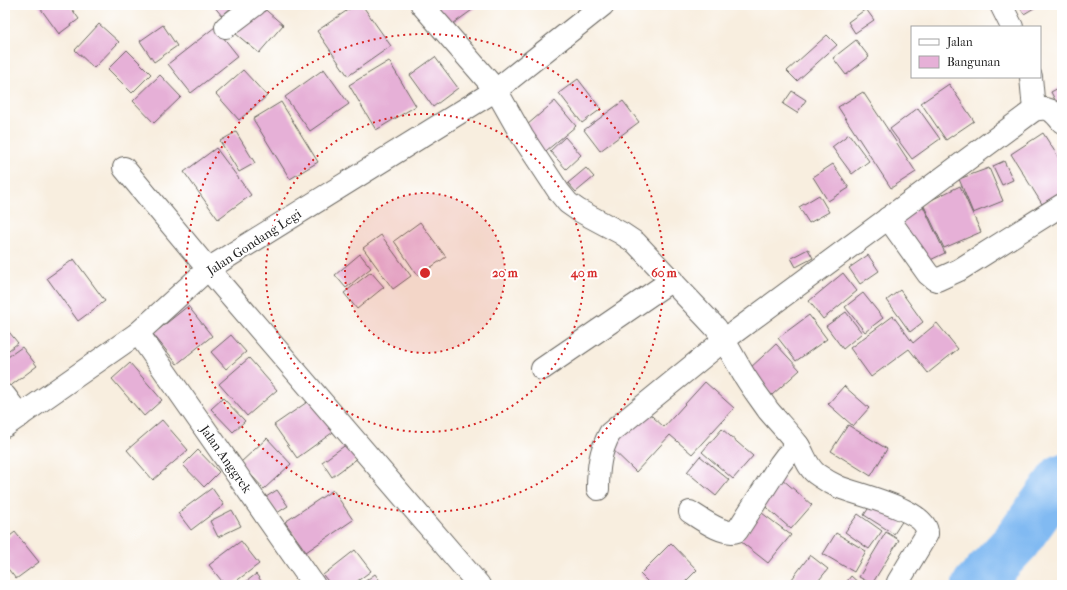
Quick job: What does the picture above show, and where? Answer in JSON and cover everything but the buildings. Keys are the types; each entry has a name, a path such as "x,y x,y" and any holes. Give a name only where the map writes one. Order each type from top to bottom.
{"street":[{"path":"226,27 255,5"},
{"path":"422,5 496,90 522,136 559,192 568,202 578,210 621,233 636,243 716,328 742,372 769,411 798,445 808,465 816,474 839,487 902,509 924,524 927,534 898,582"},
{"name":"Jalan Gondang Legi","path":"12,421 138,333 208,269 496,90 603,5"},
{"path":"1001,5 1012,26"},
{"path":"1031,78 1034,110"},
{"path":"598,489 601,453 610,432 724,340 1034,110 1043,108 1051,110 1062,122"},
{"path":"124,168 208,269 479,585"},
{"path":"888,218 928,274 937,280 959,270 1062,205"},
{"path":"542,369 672,280"},
{"name":"Jalan Anggrek","path":"138,333 314,585"},
{"path":"5,396 12,421"},
{"path":"690,512 719,530 732,533 737,531 780,464 798,445"}],"waterway":[{"path":"976,585 1016,542 1062,478"}]}
